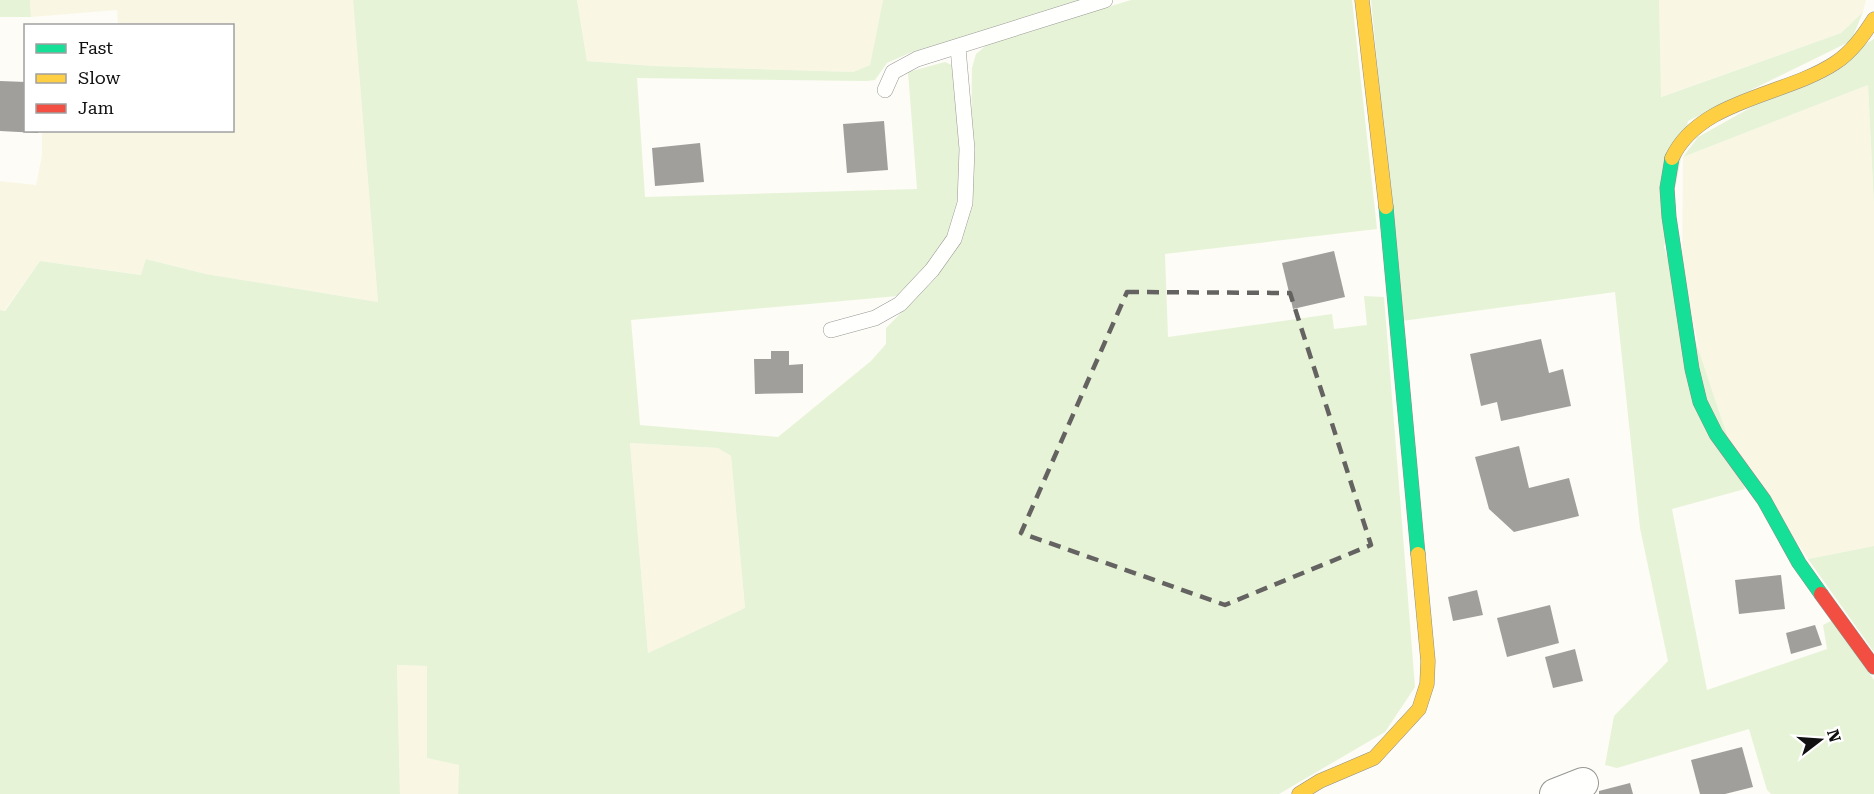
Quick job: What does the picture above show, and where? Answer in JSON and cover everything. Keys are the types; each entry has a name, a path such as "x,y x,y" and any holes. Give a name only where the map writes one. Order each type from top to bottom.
{"street":[{"path":"1299,794 1320,781 1374,758 1419,709 1427,684 1428,661 1382,164 1362,0"},
{"path":"1874,19 1866,34 1844,58 1827,70 1718,115 1696,127 1684,139 1674,156 1666,180 1667,206 1677,276 1697,392 1704,411 1768,507 1803,570 1874,667"},
{"path":"1555,794 1583,783"}],"lane":[{"path":"885,90 893,72 916,59 958,48 1105,0"},
{"path":"831,330 875,318 900,304 932,270 954,239 965,203 967,149 958,48"}],"highlighted area":[{"path":"1127,292 1290,293 1371,545 1225,605 1021,533"}],"shaded area":[{"path":"30,0 353,0 378,302 206,274 147,259 142,275 40,261 4,311 0,310 0,181 36,185 42,155 42,132 234,132 234,24 118,24 117,10 31,17"},
{"path":"577,0 883,0 870,65 853,72 654,66 587,61"},
{"path":"1659,0 1866,0 1863,12 1841,33 1660,97"},
{"path":"1868,85 1874,206 1874,546 1808,559 1712,414 1682,267 1683,157"},
{"path":"630,443 718,448 731,456 745,608 648,653"},
{"path":"397,665 427,666 427,758 459,764 458,794 400,794"}],"green space":[{"path":"0,0 30,0 31,17 0,17"},
{"path":"353,0 577,0 587,61 654,66 853,72 870,65 883,0 1088,0 912,52 887,63 875,80 637,78 645,197 917,189 908,72 945,62 956,67 961,178 955,220 949,237 938,253 898,296 631,320 640,425 778,437 871,361 886,344 886,328 937,277 962,238 971,137 972,68 976,54 989,43 1131,0 1352,0 1377,229 1165,254 1168,337 1332,314 1334,329 1367,325 1364,296 1384,297 1415,687 1385,732 1279,794 458,794 459,765 427,758 427,666 397,665 400,794 0,794 0,310 5,311 40,261 141,275 146,259 206,274 378,302","holes":["630,443 718,448 731,456 745,608 648,653"]},
{"path":"1371,0 1659,0 1661,97 1841,33 1863,12 1851,41 1688,121 1664,247 1745,489 1672,509 1707,690 1827,649 1823,625 1833,620 1874,680 1874,794 1771,794 1767,790 1749,729 1617,768 1605,765 1614,716 1668,661 1640,528 1615,292 1402,321"},
{"path":"1874,39 1874,206 1868,85 1683,157 1698,137"},
{"path":"1874,546 1874,652 1808,559"}],"building":[{"path":"0,81 24,82 24,132 38,133 0,131"},
{"path":"884,121 888,170 847,173 843,124"},
{"path":"700,143 704,182 655,186 652,148"},
{"path":"1334,251 1345,297 1293,309 1282,263"},
{"path":"1541,339 1549,373 1563,369 1571,406 1501,421 1497,402 1481,406 1470,354"},
{"path":"771,351 789,351 789,365 803,364 803,393 755,394 754,359 771,359"},
{"path":"1519,446 1529,488 1569,478 1579,516 1514,532 1489,509 1475,457"},
{"path":"1781,575 1785,609 1739,614 1735,580"},
{"path":"1477,590 1483,615 1453,621 1448,597"},
{"path":"1550,605 1559,643 1507,657 1497,618"},
{"path":"1815,625 1822,645 1791,654 1786,633"},
{"path":"1575,649 1583,681 1553,688 1545,657"},
{"path":"1742,747 1753,787 1725,794 1700,794 1691,760"},
{"path":"1630,783 1633,794 1599,794 1599,791"}],"traffic: fast":[{"path":"1672,158 1667,188 1669,217 1692,369 1700,402 1716,434 1764,500 1799,563 1821,594"},
{"path":"1386,207 1418,554"}],"traffic: slow":[{"path":"1362,0 1386,207"},
{"path":"1672,158 1685,138 1702,123 1745,101 1815,74 1841,59 1852,49 1874,19"},
{"path":"1299,794 1320,781 1374,758 1419,709 1427,684 1428,661 1418,554"}],"traffic: jam":[{"path":"1821,594 1874,667"}]}
